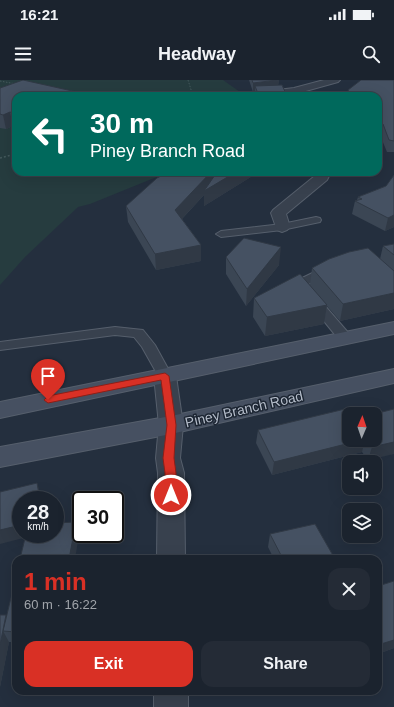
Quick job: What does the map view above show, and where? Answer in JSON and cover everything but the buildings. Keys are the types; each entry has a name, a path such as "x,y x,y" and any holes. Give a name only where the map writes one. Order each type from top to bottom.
{"main road":[{"path":"0,410 394,328"},
{"name":"Piney Branch Road","path":"0,457 171,425 394,376"}],"street":[{"path":"296,92 309,92 335,80"},
{"path":"282,227 278,213 322,176"},
{"path":"165,376 171,425 168,458 171,473 171,555"},
{"path":"170,695 170,707"}],"lane":[{"path":"221,234 282,227 316,220"},
{"path":"341,264 334,266 300,284 346,339"},
{"path":"0,346 115,331 138,333 148,345 165,376"}],"path":[{"path":"188,80 191,91"},
{"path":"0,81 21,85"},
{"path":"0,158 12,155"}],"green space":[{"path":"0,80 223,80 240,92 12,92 12,176 159,176 90,204 78,207 25,257 0,285"}],"route":[{"path":"48,400 165,376 171,425 168,458 171,473 171,495"}]}
